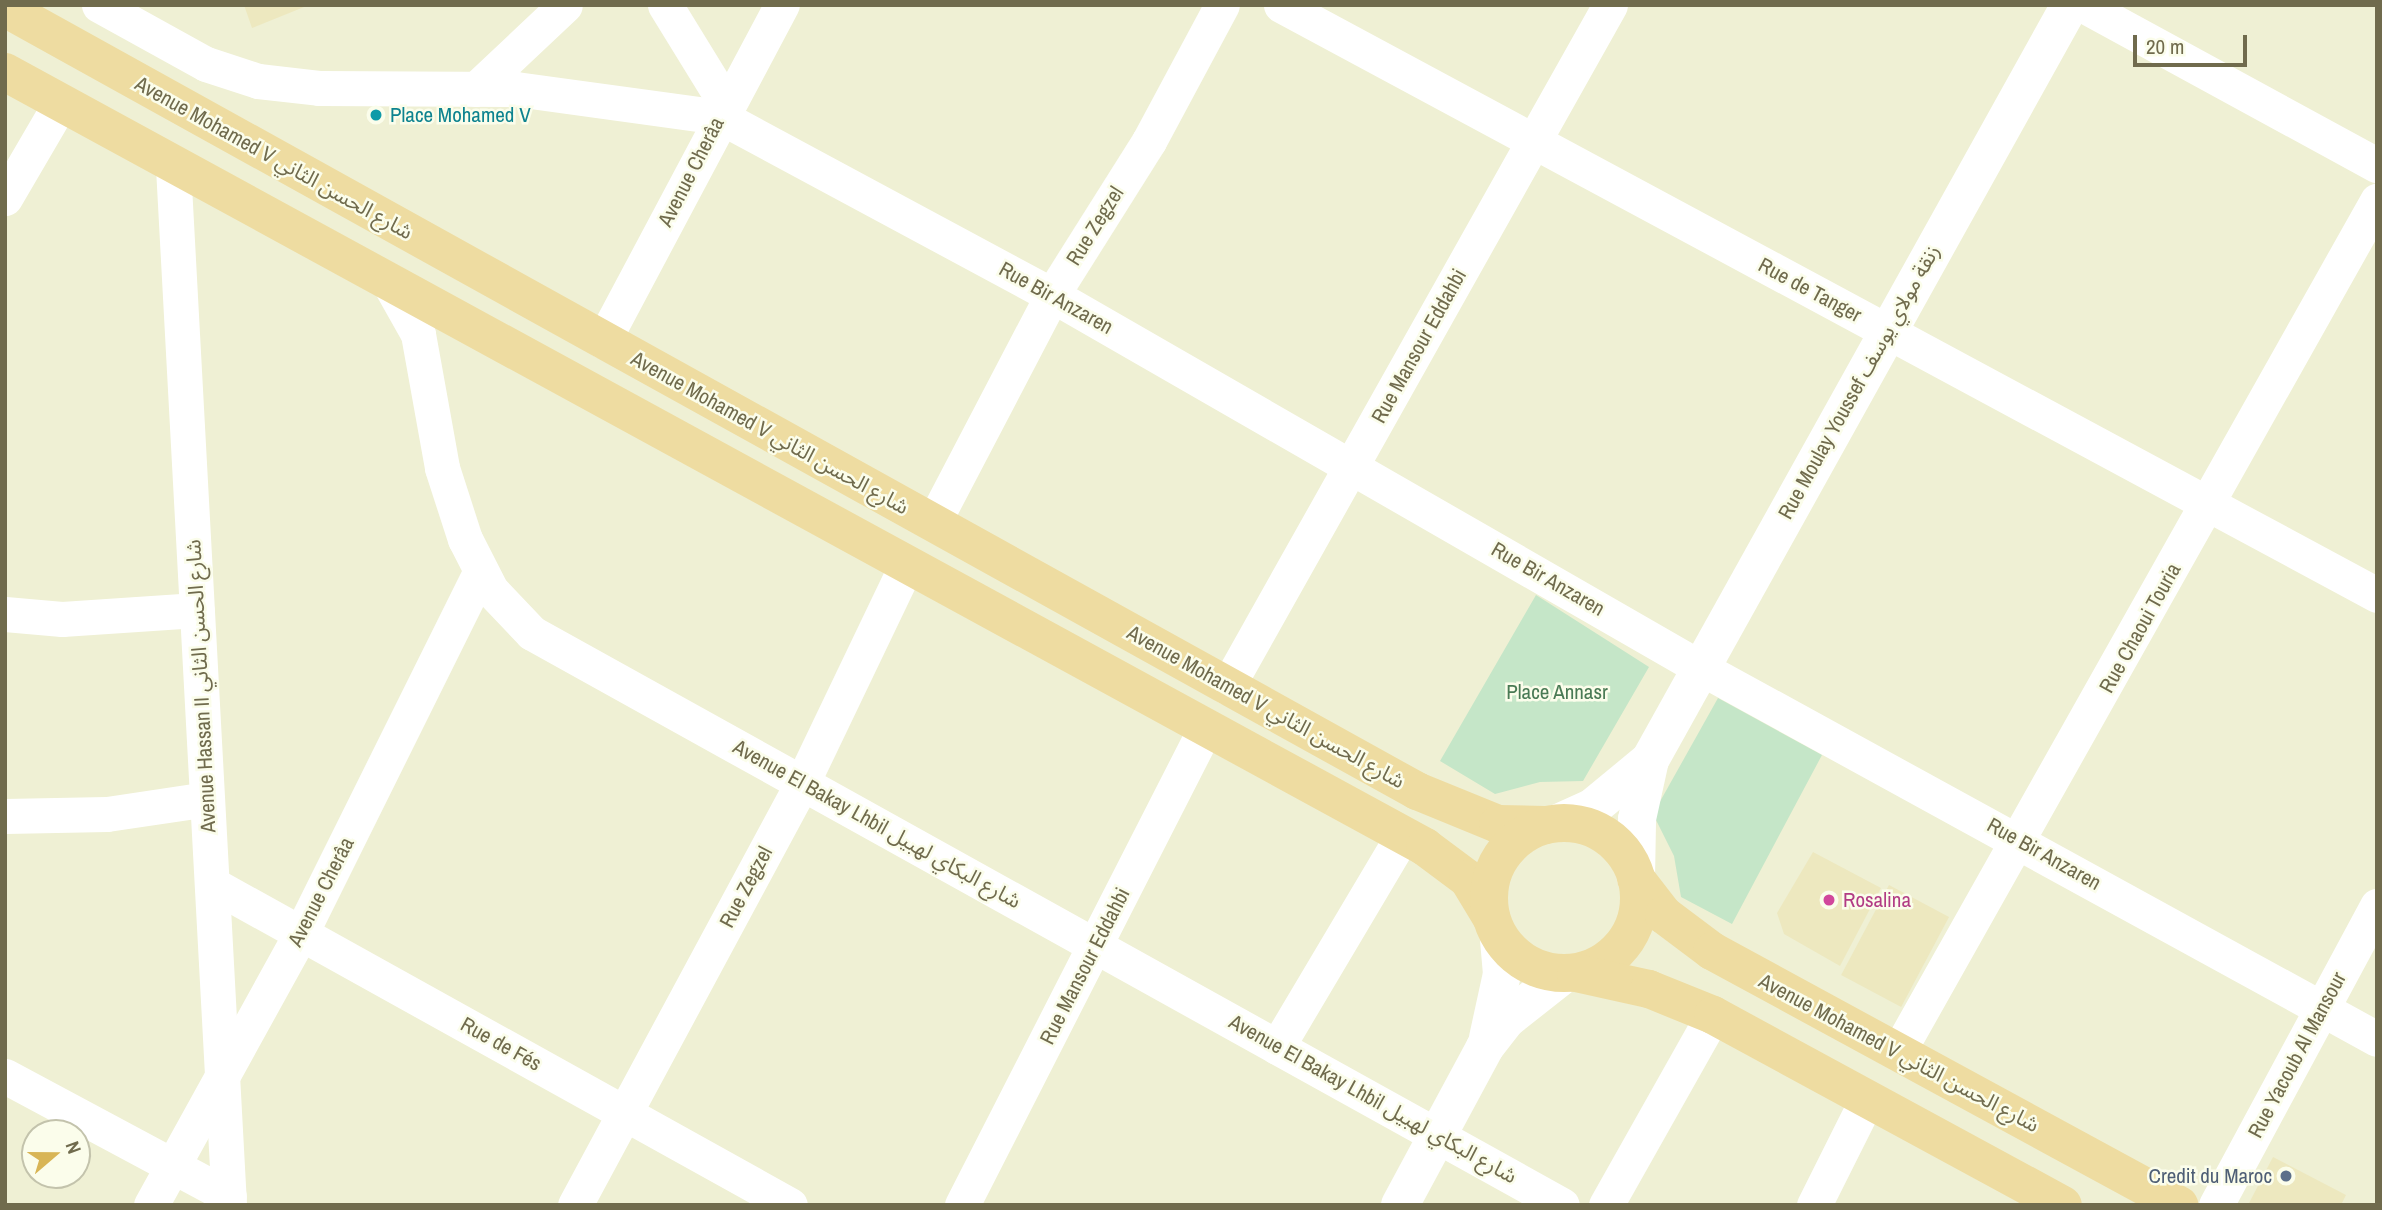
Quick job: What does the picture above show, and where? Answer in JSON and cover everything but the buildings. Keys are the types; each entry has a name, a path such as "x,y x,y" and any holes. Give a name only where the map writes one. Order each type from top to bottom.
{"highway":[{"name":"Avenue Mohamed V شارع الحسن الثاني","path":"5,8 1227,687 1442,803 1498,824 1578,824 1615,843 1636,879 1686,935 2179,1205"},
{"path":"5,72 173,167 388,281 1402,835 1468,879 1495,927 1526,964 1638,985 1713,1015 2063,1205"},
{"path":"1495,927 1494,870 1514,842 1552,824"},
{"path":"1570,973 1600,965 1633,928 1636,879"}],"street":[{"path":"99,5 206,64 258,81 319,88 476,89 723,111"},
{"path":"476,89 565,5"},
{"path":"665,5 723,111"},
{"name":"Avenue Cherâa","path":"603,341 723,111 782,5"},
{"name":"Rue Zegzel","path":"933,523 1052,295 1149,141 1222,5"},
{"name":"Rue de Tanger","path":"1281,5 2377,595"},
{"name":"Rue Mansour Eddahbi","path":"1227,687 1610,5"},
{"name":"Rue Moulay Youssef زنقة مولاي يوسف","path":"1650,760 1699,667 2070,5"},
{"path":"2083,5 2377,165"},
{"path":"5,198 61,102"},
{"name":"Rue Bir Anzaren","path":"723,111 1352,464 1699,667 2021,841 2377,1039"},
{"name":"Avenue Hassan II شارع الحسن الثاني","path":"173,167 229,1200"},
{"name":"Rue Chaoui Touria","path":"1898,1052 2021,841 2377,201"},
{"name":"Avenue El Bakay Lhbil شارع البكاي لهبيل","path":"388,281 418,334 442,468 481,573 503,607 532,633 1563,1205"},
{"name":"Rue Zegzel","path":"575,1205 802,783 907,564"},
{"name":"Avenue Cherâa","path":"151,1205 301,933 481,573"},
{"path":"5,614 62,619 197,610"},
{"name":"Rue Mansour Eddahbi","path":"962,1205 1206,727"},
{"path":"1552,824 1592,808 1650,760"},
{"path":"1636,879 1637,819 1650,760"},
{"path":"5,816 107,814 207,799"},
{"path":"1278,1047 1402,835"},
{"name":"Rue de Fés","path":"212,884 790,1205"},
{"name":"Rue Yacoub Al Mansour","path":"2216,1205 2377,906"},
{"path":"1400,1205 1485,1047 1499,999 1495,927"},
{"path":"1485,1047 1516,1010 1570,973"},
{"path":"1606,1205 1713,1015"},
{"path":"5,1076 229,1200"},
{"path":"1814,1205 1867,1099"}],"shaded area":[{"path":"5,5 2377,5 2377,1205 5,1205"}],"green space":[{"name":"Place Annasr","path":"1536,595 1649,667 1583,781 1540,782 1495,794 1440,761"},
{"path":"1718,698 1822,755 1732,924 1681,897 1674,856 1653,814"}],"place":[{"name":"Place Mohamed V","path":"376,115"},
{"name":"Rosalina","path":"1829,900"},
{"name":"Credit du Maroc","path":"2286,1176"}]}
